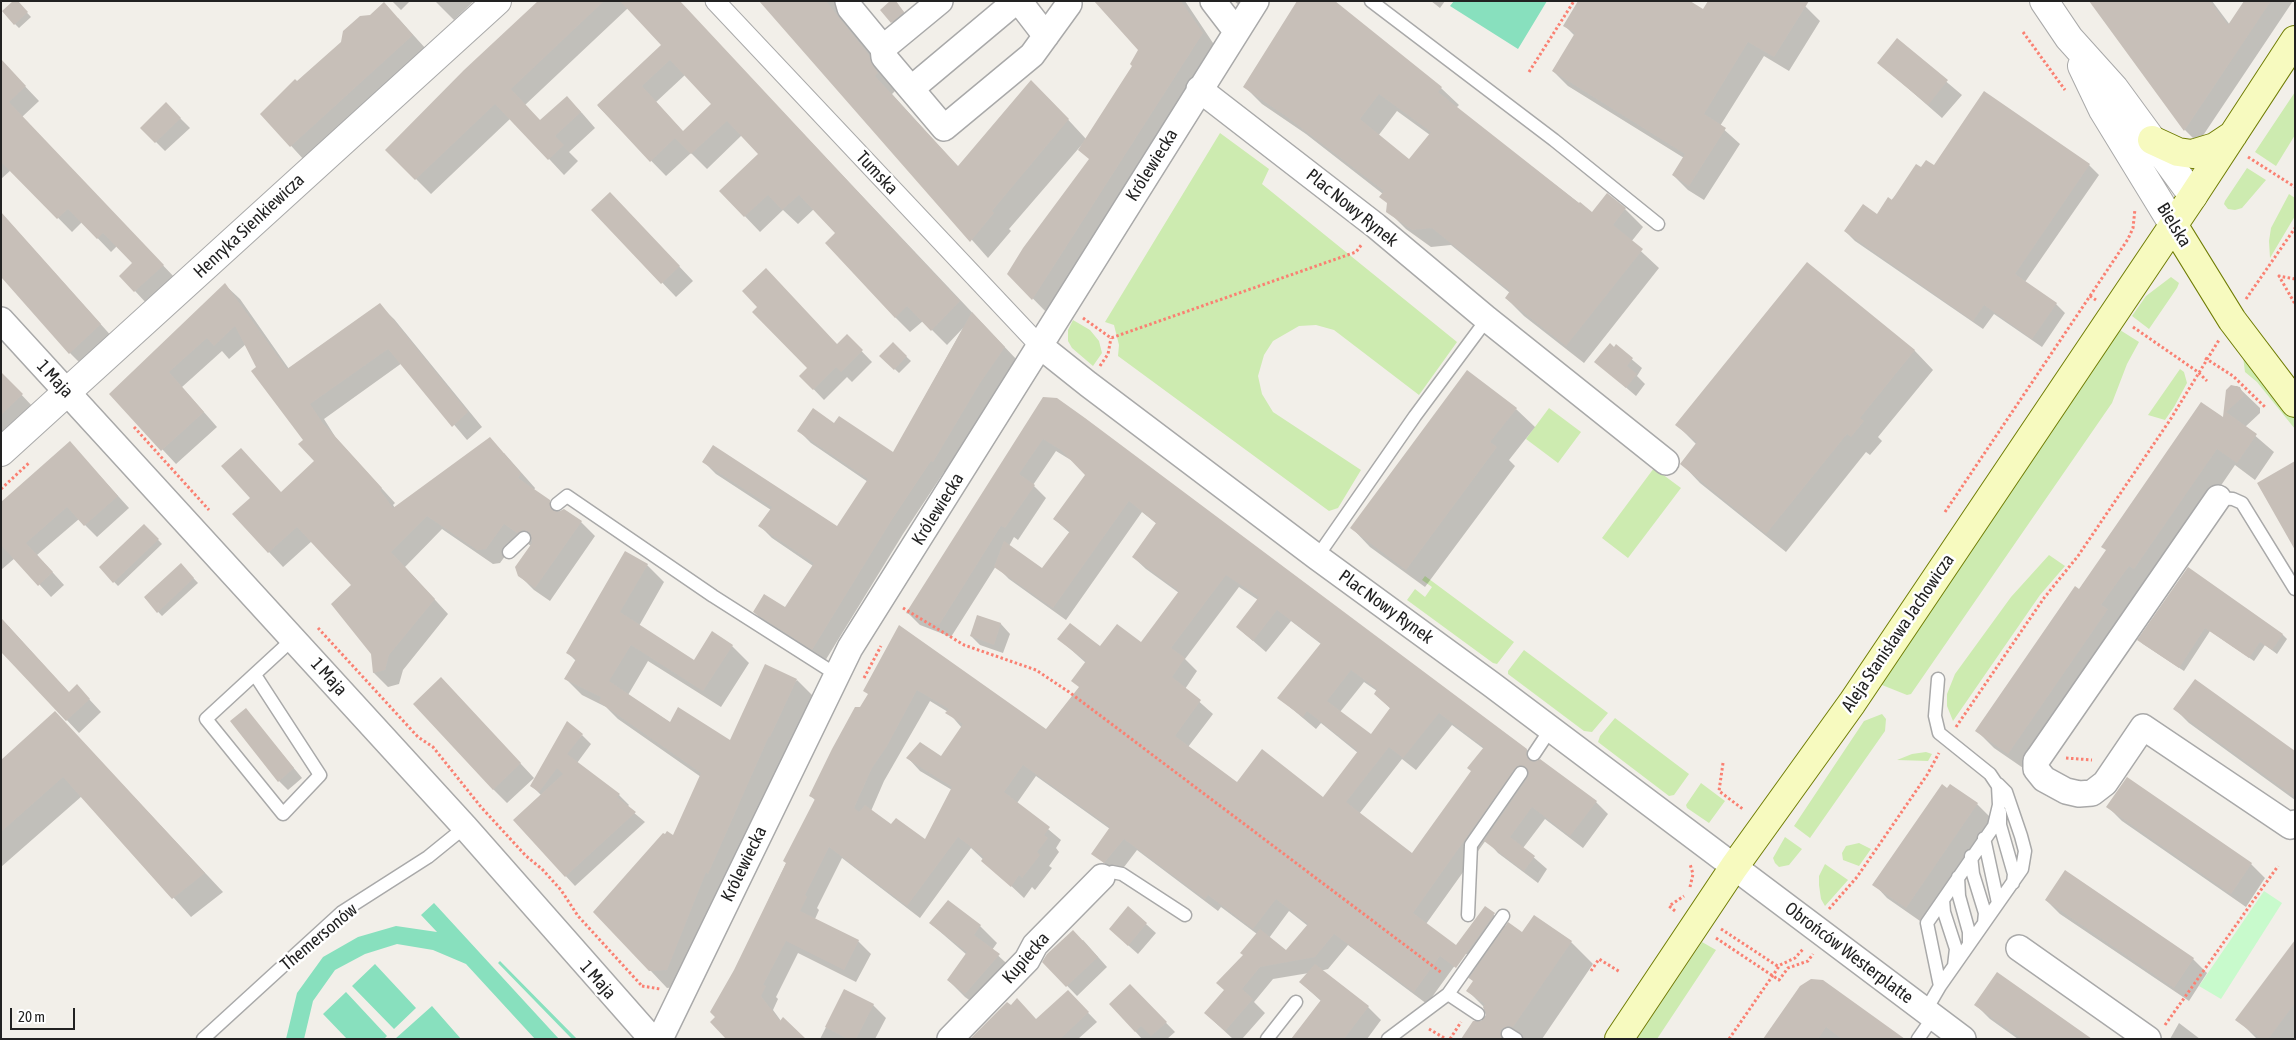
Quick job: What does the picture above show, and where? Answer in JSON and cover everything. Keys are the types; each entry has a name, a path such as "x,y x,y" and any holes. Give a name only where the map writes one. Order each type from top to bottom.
{"main road":[{"name":"Aleja Stanisława Jachowicza","path":"1619,1039 1693,912 1734,867 1852,703 2174,226 2295,40"},
{"path":"2152,140 2178,152 2192,154 2215,147 2234,134"},
{"name":"Bielska","path":"2174,226 2232,320 2295,402"}],"street":[{"name":"Henryka Sienkiewicza","path":"1,452 497,1"},
{"name":"Tumska","path":"715,1 1039,345"},
{"path":"883,48 940,1"},
{"path":"911,89 1018,1 1046,36"},
{"path":"1213,1 1236,31"},
{"name":"Królewiecka","path":"660,1039 837,675 859,634 1199,89 1256,1"},
{"name":"Bielska","path":"2044,1 2069,38 2114,88 2194,196"},
{"path":"853,4 883,48 884,57 944,128 1032,55 1069,2"},
{"name":"Bielska","path":"2069,38 2102,110 2174,226"},
{"name":"Plac Nowy Rynek","path":"1199,89 1376,226 1666,462"},
{"name":"1 Maja","path":"1,320 294,638 465,827 652,1039"},
{"name":"Plac Nowy Rynek","path":"1039,345 1317,557 1734,867"},
{"path":"2218,498 2036,761 2036,769 2044,779 2066,791 2079,794 2092,793 2106,783 2144,727 2290,826 2295,823"},
{"name":"Obrońców Westerplatte","path":"1734,867 1942,1026"},
{"name":"Kupiecka","path":"950,1039 1027,960 1034,944 1102,877"},
{"path":"2019,948 2154,1035"}],"lane":[{"path":"1371,1 1554,140 1658,224"},
{"path":"1317,557 1415,416 1488,319"},
{"path":"557,504 566,496 713,596 837,675"},
{"path":"2218,498 2233,499 2242,503 2295,589"},
{"path":"509,552 524,538"},
{"path":"255,675 320,774 283,814 206,719 294,638"},
{"path":"1938,679 1935,716 1939,733 2006,792 2025,851 2022,869 1940,986"},
{"path":"1534,754 1550,730"},
{"path":"1468,915 1471,845 1521,773"},
{"path":"1992,778 1998,786 2000,825 2010,856 2013,883"},
{"path":"1918,1039 1942,1026 1940,986 1927,923 1971,856 1994,826 1999,805"},
{"name":"Themersonów","path":"204,1039 342,912 428,857 465,827"},
{"path":"1984,838 1998,903"},
{"path":"1971,856 1973,874 1985,914 1984,923"},
{"path":"1102,877 1112,872 1122,874 1185,915"},
{"path":"1958,877 1959,896 1970,932 1969,944"},
{"path":"1943,900 1956,949 1954,966"},
{"path":"1388,1039 1448,994 1503,916"},
{"path":"1448,994 1478,1014"},
{"path":"1267,1039 1296,1002"}],"path":[{"path":"1529,72 1574,1"},
{"path":"1111,338 1356,252 1376,226"},
{"path":"1729,1039 1779,967 1802,951 1820,931 1927,775 1934,759 2044,598 2078,556 2170,420 2205,358 2295,228"},
{"path":"2295,279 2279,276 2295,304"},
{"path":"1064,306 1111,338"},
{"path":"1088,384 1108,354 1111,338"},
{"path":"2205,358 2233,376 2268,409"},
{"path":"1,489 34,458"},
{"path":"899,614 906,602"},
{"path":"903,608 964,645 1036,670 1069,692 1456,982"},
{"path":"860,684 883,643"},
{"path":"2039,757 2120,762"},
{"path":"1723,763 1719,791 1744,810"},
{"path":"1690,863 1693,874 1693,912"},
{"path":"2154,1035 2278,866"},
{"path":"1779,967 1693,912 1669,906 1693,912 1779,980 1788,968 1808,961 1820,931"},
{"path":"1591,971 1599,959 1620,972"}],"green space":[{"path":"1454,1 1547,1 1518,49 1450,6"},
{"path":"2295,92 2295,135 2276,166 2255,152"},
{"path":"1220,133 1269,169 1262,184 1457,342 1419,395 1334,330 1316,325 1299,326 1273,341 1264,355 1258,376 1262,394 1273,412 1361,470 1338,508 1329,511 1118,356 1119,345 1114,325 1105,322"},
{"path":"2247,168 2266,180 2242,208 2228,209 2224,204 2225,201"},
{"path":"2289,194 2295,198 2295,216 2270,258 2269,241 2271,228"},
{"path":"2171,277 2179,283 2177,288 2149,329 2132,316 2146,296"},
{"path":"1073,320 1090,330 1099,341 1102,353 1093,366 1072,348 1068,341 1068,330"},
{"path":"2120,330 2139,342 2127,364 2112,403 1911,694 1907,695 1882,685 1881,682"},
{"path":"2243,357 2295,413 2295,429 2257,382 2245,372"},
{"path":"2180,369 2184,372 2187,383 2165,420 2148,415"},
{"path":"1549,408 1581,432 1558,463 1526,439"},
{"path":"1654,468 1681,488 1628,558 1602,538"},
{"path":"2049,555 2065,566 2040,595 1953,721 1947,706 1947,694 1955,674 2011,597"},
{"path":"1425,576 1514,642 1497,664 1493,663 1407,600 1415,589 1425,597 1432,587 1422,580"},
{"path":"1524,650 1608,713 1592,732 1584,731 1508,674 1508,671"},
{"path":"1882,714 1886,719 1885,731 1810,838 1794,826 1864,721"},
{"path":"1615,718 1689,774 1674,795 1669,796 1598,742 1600,736"},
{"path":"1926,752 1932,754 1928,761 1897,760 1912,754"},
{"path":"1701,783 1725,801 1709,823 1687,808 1686,805"},
{"path":"1785,837 1802,849 1789,865 1779,867 1773,858"},
{"path":"1859,843 1871,849 1859,866 1843,860 1842,853 1846,846"},
{"path":"1825,864 1848,880 1825,906 1821,899 1819,876"},
{"path":"2264,891 2282,903 2221,999 2199,986"},
{"path":"434,903 559,1039 535,1039 466,964 433,950 397,944 365,954 335,970 313,1001 304,1039 286,1039 297,993 323,957 358,937 396,926 437,932 421,915"},
{"path":"1702,942 1716,950 1657,1039 1637,1039"},
{"path":"500,961 577,1039 572,1039 498,963"},
{"path":"375,964 416,1008 394,1029 352,986"},
{"path":"346,992 387,1036 384,1039 347,1039 323,1014"},
{"path":"432,1006 461,1039 395,1039"}],"building":[{"path":"13,1 18,1 28,12 14,25 2,11"},
{"path":"538,1 604,1 511,89 540,120 567,96 581,112 555,136 564,145 548,160 495,104 415,180 385,150 464,70"},
{"path":"620,1 680,1 960,301 931,331 907,306 895,318 825,243 835,233 799,195 782,210 768,195 744,217 719,191 758,154 727,121 691,154 675,138 650,162 597,105 661,45","holes":["670,60 711,104 683,131 642,86"]},
{"path":"759,1 826,1 869,55 878,73 875,76 958,166 1031,80 1069,119 992,211 994,213 970,242"},
{"path":"890,1 896,1 904,12 891,23 880,10"},
{"path":"1094,1 1181,1 1203,33 1032,300 1007,274 1023,248 1089,159 1078,150 1132,66 1130,64 1138,50"},
{"path":"1297,1 1335,1 1442,87 1438,92 1579,203 1592,212 1607,193 1626,208 1613,225 1643,249 1566,346 1505,298 1510,291 1432,228 1412,230 1386,212 1387,203 1379,197 1384,191 1287,117 1243,87","holes":["1379,94 1431,132 1409,159 1360,119"]},
{"path":"1578,1 1690,1 1703,9 1708,1 1809,1 1774,57 1748,42 1704,114 1726,128 1689,186 1672,175 1685,154 1552,71 1575,33 1563,26"},
{"path":"2089,1 2210,1 2228,25 2244,1 2271,1 2184,131"},
{"path":"384,2 413,35 290,147 260,114 295,79 297,81 341,42 343,31 360,16 370,15"},
{"path":"1897,38 1948,80 1928,105 1877,63"},
{"path":"1,59 26,86 9,102 164,265 134,292 119,276 132,263 103,233 97,239 68,209 57,219 1,162"},
{"path":"1984,91 2090,164 2015,274 2057,303 2032,339 1984,305 1973,321 1844,231 1863,204 1877,214 1888,197 1892,200 1916,164 1921,167 1926,160 1934,165"},
{"path":"166,102 181,118 155,143 140,128"},
{"path":"610,192 680,266 661,284 591,210"},
{"path":"1,212 101,324 69,354 1,277"},
{"path":"1807,262 1915,350 1860,418 1864,421 1851,437 1847,434 1766,534 1680,464 1697,442 1675,425"},
{"path":"766,268 837,344 847,334 863,350 841,372 836,367 813,390 799,376 807,368 752,312 757,307 742,291"},
{"path":"225,283 287,369 380,303 468,412 452,427 388,349 310,404 322,422 382,488 380,490 393,508 490,437 521,473 518,478 550,500 551,509 558,512 564,509 582,521 535,588 518,576 515,567 532,543 530,532 523,530 517,533 504,524 486,549 477,550 427,516 391,552 435,599 389,655 385,670 373,673 371,654 331,604 351,585 297,527 268,553 232,514 250,498 221,466 241,448 281,492 314,461 298,444 303,440 251,371 256,367 235,326 214,346 207,338 169,372 204,412 161,451 109,394"},
{"path":"972,312 1005,347 980,383 933,462 931,461 891,521 812,650 753,612 764,594 785,607 814,563 758,526 772,507 702,462 713,445 837,526 868,479 797,431 813,408 834,423 839,416 893,452"},
{"path":"893,342 907,356 894,370 879,356"},
{"path":"1610,343 1614,347 1616,344 1633,358 1627,366 1637,374 1626,388 1594,362"},
{"path":"1467,370 1517,408 1490,442 1497,447 1406,570 1350,528"},
{"path":"1,372 23,394 1,415"},
{"path":"2231,385 2240,387 2244,396 2226,412 2257,434 2237,463 2217,449 2134,569 2129,566 2101,605 2108,609 2008,754 1975,731 2075,586 2079,589 2106,550 2101,547 2201,402 2223,417 2226,390"},
{"path":"1043,397 1057,398 1527,749 1526,754 1529,760 1534,762 1540,759 1597,801 1570,836 1532,807 1510,837 1535,856 1524,871 1484,841 1528,777 1529,773 1526,767 1517,766 1413,913 1456,945 1485,906 1495,913 1456,968 1440,956 1414,992 1334,934 1315,957 1260,967 1242,989 1253,999 1225,1031 1204,1013 1224,990 1216,983 1243,955 1240,953 1260,929 1286,950 1308,924 1276,899 1253,929 1208,895 1205,899 1124,839 1104,863 1091,854 1110,827 1023,765 1004,792 1050,827 1044,835 1048,838 1037,852 1040,855 1022,878 1019,875 1011,887 981,861 984,857 958,837 907,906 829,847 805,895 807,897 800,911 859,940 844,970 786,941 763,985 766,986 761,996 780,1021 783,1017 806,1039 726,1039 710,1022 715,1017 710,1012 734,970 786,863 783,861 815,799 809,796 855,707 860,707 868,694 863,691 899,625 1046,729 1079,687 1071,681 1086,661 1057,639 1070,623 1100,646 1117,624 1141,642 1179,591 1132,557 1156,523 1129,501 1053,608 994,567 1004,541 1042,568 1070,531 1053,519 1085,475 1061,450 1043,439 1019,474 1035,485 1005,528 1001,526 939,625 906,613","holes":["1226,575 1259,597 1236,627 1253,641 1277,610 1321,643 1277,698 1303,717 1307,711 1358,751 1323,797 1262,749 1237,782 1175,736 1201,700 1172,677 1185,658 1171,648","1351,670 1377,689 1374,694 1390,708 1371,734 1327,701","917,690 949,709 945,713 963,724 941,756 920,742 906,758 952,787 925,839 896,818 891,824 865,805 859,812 854,808 872,768 887,746","1439,713 1484,747 1467,768 1471,771 1412,853 1346,802 1389,747 1403,758"]},
{"path":"70,441 118,496 84,526 67,507 26,543 53,572 38,586 1,545 1,502"},
{"path":"2295,461 2295,550 2257,483"},
{"path":"144,524 159,539 113,583 99,567"},
{"path":"625,551 648,564 620,612 694,660 712,631 733,645 703,691 631,645 609,681 670,722 678,707 730,740 765,664 797,679 769,736 708,874 706,872 667,970 649,971 593,912 663,833 665,834 667,831 673,835 701,773 599,702 601,697 564,679 576,659 566,653"},
{"path":"181,563 194,578 157,613 144,597"},
{"path":"2188,567 2283,634 2272,650 2260,642 2249,658 2205,628 2179,668 2137,640"},
{"path":"977,615 1001,623 994,645 970,636"},
{"path":"1,618 69,692 77,684 90,699 66,721 1,652"},
{"path":"441,677 521,763 493,790 413,704"},
{"path":"2195,679 2295,751 2295,797 2173,709"},
{"path":"246,708 294,768 278,782 230,721"},
{"path":"55,711 205,873 172,899 63,777 1,832 1,760"},
{"path":"567,721 583,734 567,754 620,794 617,797 636,812 565,877 513,820 563,774 557,768 539,792 530,786"},
{"path":"2127,777 2252,863 2231,894 2106,807"},
{"path":"1942,784 1947,788 1950,784 1978,803 1906,908 1872,885"},
{"path":"2065,870 2194,958 2174,988 2045,900"},
{"path":"948,900 981,925 974,935 1000,954 965,994 947,980 967,952 929,923"},
{"path":"1128,906 1147,923 1128,946 1109,929"},
{"path":"1534,915 1572,941 1513,1027 1508,1026 1501,1029 1502,1039 1461,1039 1473,1021 1481,1021 1486,1015 1483,1007 1485,1004 1466,991 1473,981 1469,978 1508,922 1522,932"},
{"path":"1073,930 1098,957 1066,987 1042,962 1047,954"},
{"path":"2295,940 2295,1003 2268,1039 2261,1039 2235,1020"},
{"path":"1315,964 1369,1006 1344,1039 1291,1039 1321,1000 1299,982"},
{"path":"1997,972 2092,1039 2022,1039 1974,1005"},
{"path":"1811,979 1823,980 1905,1039 1842,1039 1826,1027 1818,1039 1763,1039 1800,986"},
{"path":"1130,984 1167,1022 1151,1036 1141,1026 1135,1032 1109,1004"},
{"path":"844,989 874,1004 856,1039 848,1039 825,1027"},
{"path":"1068,990 1089,1012 1060,1039 970,1039 1007,1002 1011,1005 1017,998 1036,1019"}]}
